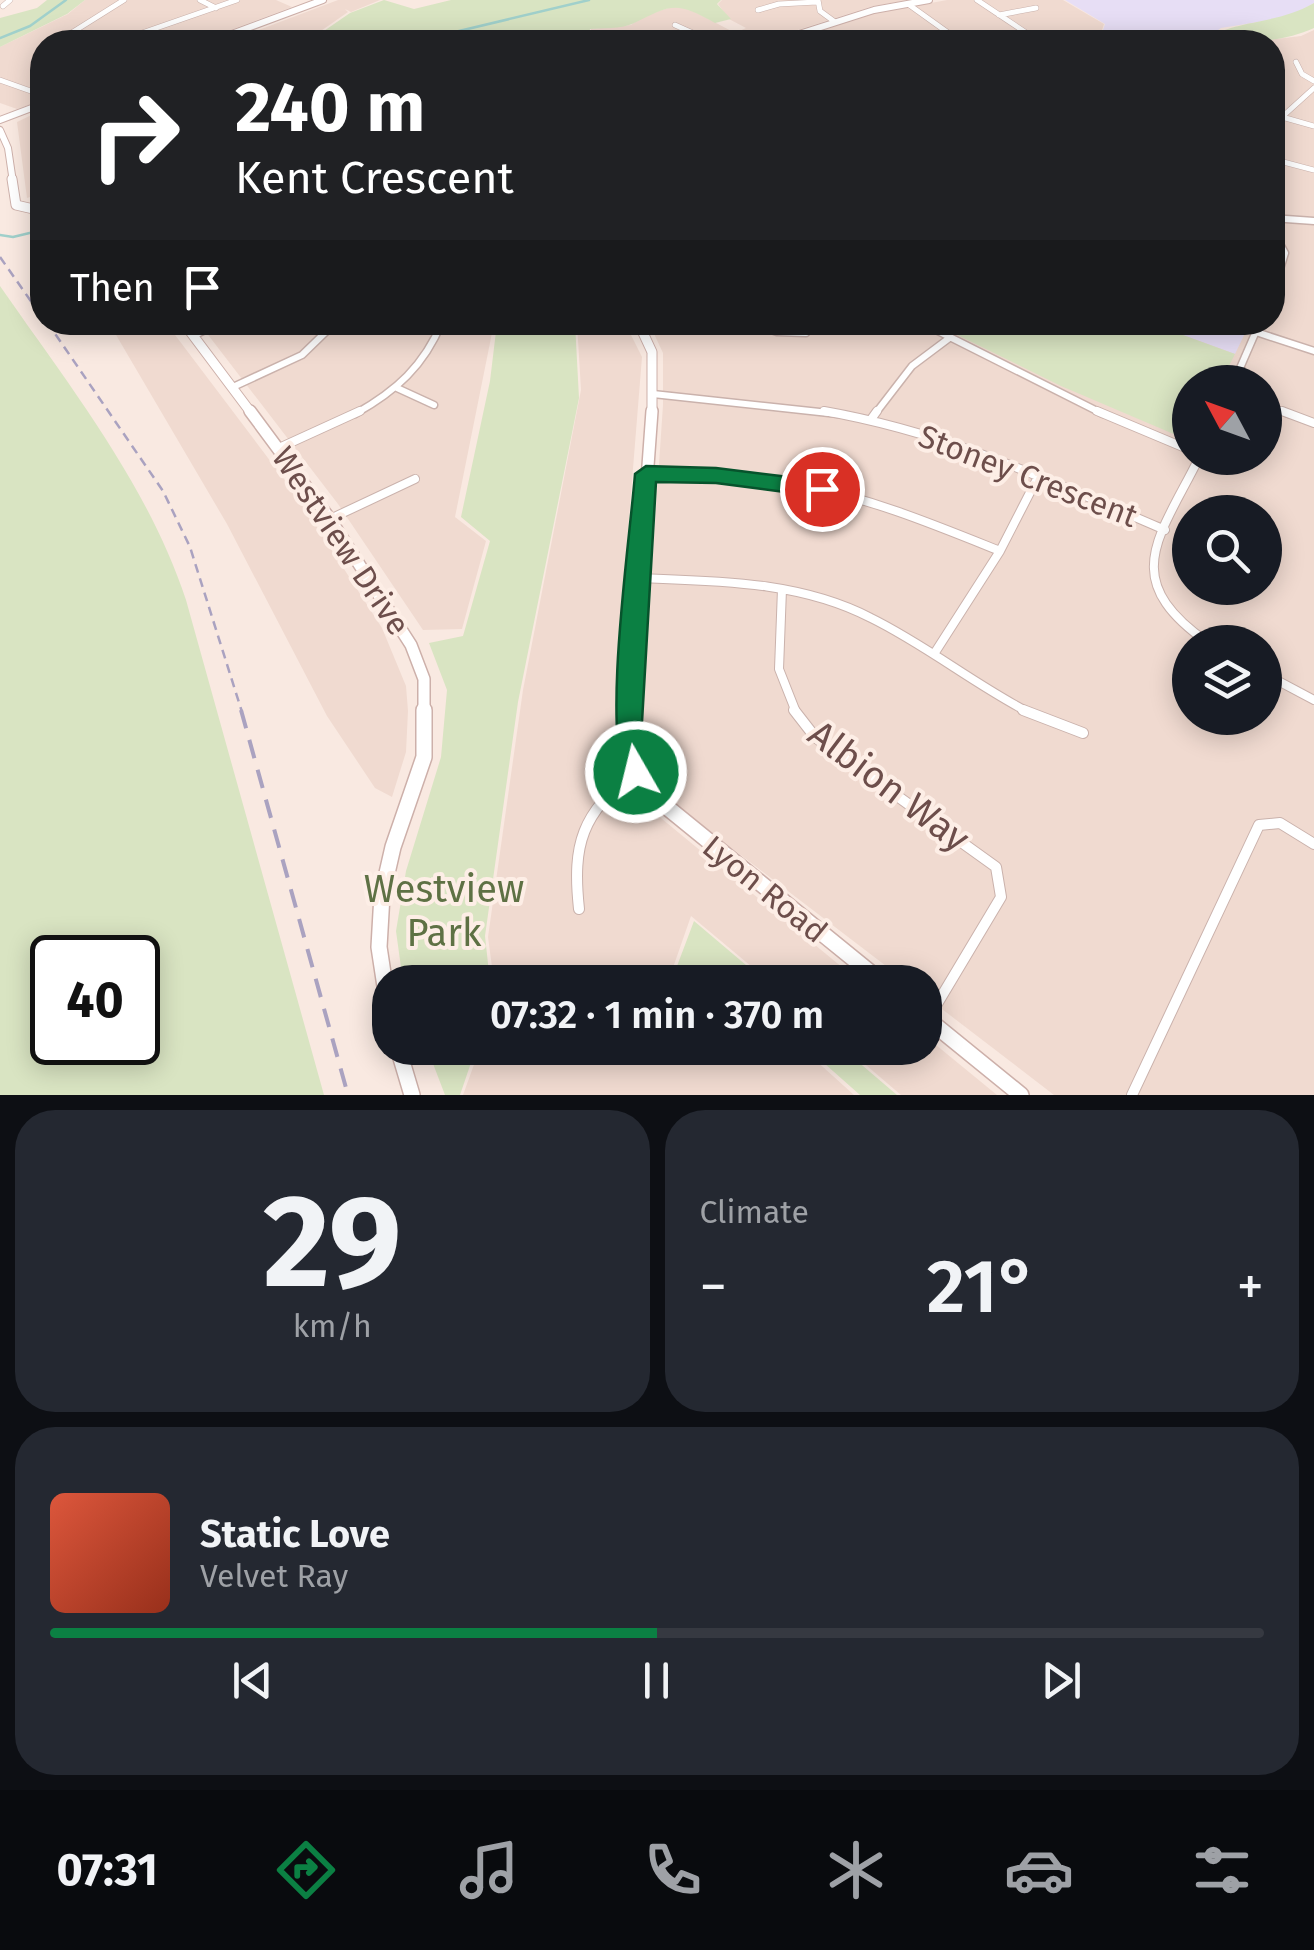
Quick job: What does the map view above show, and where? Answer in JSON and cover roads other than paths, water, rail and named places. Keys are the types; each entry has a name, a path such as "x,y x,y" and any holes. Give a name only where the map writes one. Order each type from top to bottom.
{"street":[{"path":"4,6 10,0"},
{"path":"76,30 124,0"},
{"path":"200,0 216,8"},
{"path":"151,30 238,0"},
{"path":"292,0 308,8"},
{"path":"252,30 323,0"},
{"path":"245,30 332,0"},
{"path":"812,30 929,0"},
{"path":"977,0 1021,30"},
{"path":"758,10 776,2 817,1 820,11 835,22"},
{"path":"908,4 944,30"},
{"path":"999,15 1036,8"},
{"path":"676,25 687,30"},
{"path":"1285,114 1314,85 1296,62"},
{"path":"0,80 30,91"},
{"path":"0,121 30,110"},
{"path":"1285,118 1314,126"},
{"path":"0,130 8,148 16,205 30,208"},
{"path":"1285,162 1314,170"},
{"path":"1285,219 1314,221"},
{"path":"233,387 302,354 322,335"},
{"path":"279,448 336,423 396,388 418,370 437,335"},
{"path":"578,909 573,869 580,827 607,794 636,772 629,722 653,394 652,352 644,335"},
{"path":"941,335 1068,400 1172,443"},
{"path":"1241,365 1255,335"},
{"path":"1265,335 1314,351"},
{"name":"Westview Drive","path":"193,336 330,519 411,644 424,679 424,758 393,846 382,895 378,948 381,965"},
{"path":"872,418 912,366 948,339"},
{"path":"396,388 434,405"},
{"name":"Stoney Crescent","path":"653,394 771,400 872,418 976,449 1165,530"},
{"path":"1282,412 1314,424"},
{"path":"646,474 716,475 822,489 876,504 1000,551"},
{"path":"934,654 1000,551 1039,475"},
{"path":"1181,625 1161,607 1152,590 1151,567 1191,475"},
{"path":"330,519 416,479"},
{"path":"639,578 743,582 866,615 1046,723 1083,733"},
{"name":"Albion Way","path":"782,590 780,687 794,715 816,737 970,844 996,867 1001,897 942,992"},
{"path":"1282,683 1314,700"},
{"name":"Lyon Road","path":"636,772 648,790 684,824 861,965"},
{"path":"1132,1095 1259,826 1280,823 1314,844"},
{"path":"942,1031 1022,1095"},
{"path":"403,1065 412,1095"}],"waterway":[{"path":"0,38 30,26 66,0"},
{"path":"463,30 589,0"},
{"path":"0,235 30,233"}],"railway":[{"path":"0,257 30,300"},
{"path":"56,335 163,491 190,547 242,712"},
{"path":"241,710 348,1095"}],"park label":[{"name":"Westview Park","path":"444,911"}]}
